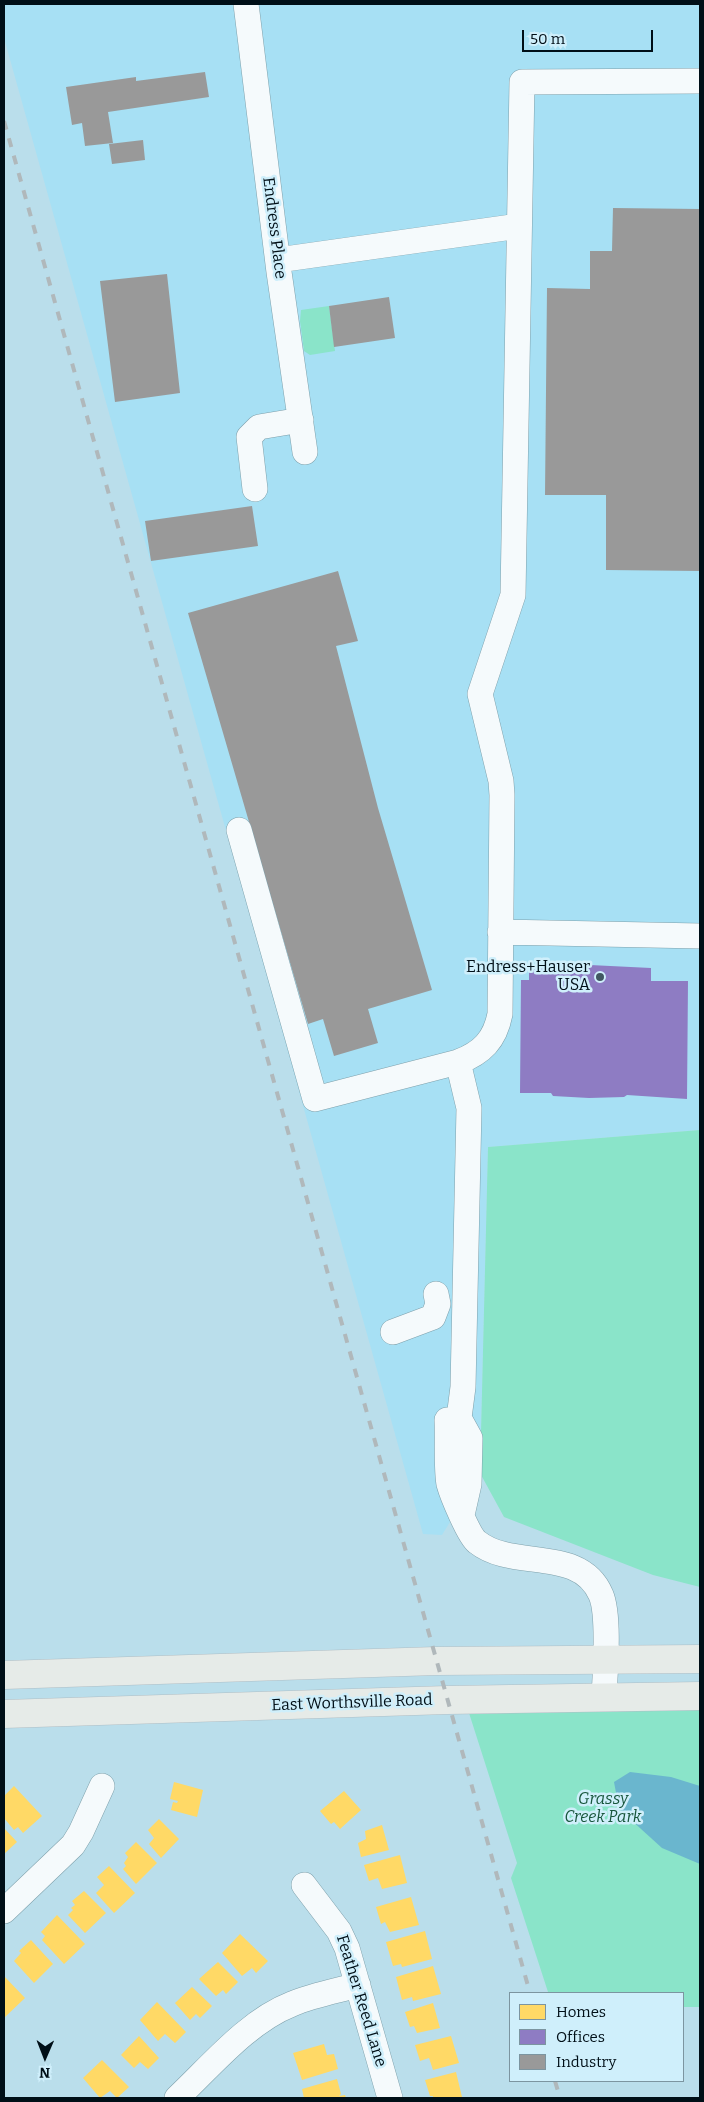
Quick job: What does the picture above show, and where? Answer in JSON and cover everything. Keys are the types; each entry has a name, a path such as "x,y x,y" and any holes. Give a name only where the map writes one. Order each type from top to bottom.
{"main road":[{"path":"4,1675 436,1661 700,1658"},
{"name":"East Worthsville Road","path":"4,1714 447,1700 700,1696"}],"street":[{"name":"Endress Place","path":"246,4 278,260 305,452"},
{"path":"239,830 316,1099 458,1062 470,1057 492,1040 498,1027 500,1014 501,781 480,694 513,595 522,82 700,82"},
{"path":"278,260 519,226"},
{"path":"255,489 249,437 259,427 301,420"},
{"path":"500,932 700,936"},
{"path":"458,1062 470,1108 463,1387 453,1419 470,1438 469,1484 462,1514 466,1529 476,1542 489,1550 563,1564 584,1573 595,1583 602,1597 605,1660 604,1698"},
{"path":"393,1332 433,1317 438,1304 436,1294"},
{"path":"4,1911 73,1845 102,1786"},
{"name":"Feather Reed Lane","path":"304,1886 339,1930 347,1948 390,2098"},
{"path":"177,2098 247,2031 265,2019 290,2004 358,1985"}],"shaded area":[{"path":"4,4 700,4 700,1130 488,1147 480,1473 442,1535 423,1534 4,38"},
{"path":"630,1772 671,1777 700,1786 700,1864 662,1848 619,1809 614,1782"}],"green space":[{"path":"329,306 335,351 310,355 304,351 300,321 301,310"},
{"path":"700,1130 700,1587 653,1575 504,1517 480,1473 488,1147"},
{"name":"Grassy Creek Park","path":"700,1708 700,2007 684,2007 684,1992 548,1992 511,1878 517,1863 469,1713"}],"building: Homes":[{"path":"174,1782 203,1790 197,1817 171,1810 173,1802 177,1803 178,1801 170,1799"},
{"path":"14,1786 42,1816 23,1833 18,1827 14,1830 4,1818 4,1796"},
{"path":"344,1791 361,1810 340,1829 334,1822 331,1824 320,1811"},
{"path":"159,1819 179,1839 161,1858 149,1844 154,1838 148,1830"},
{"path":"382,1825 389,1850 361,1857 358,1843 366,1839 365,1831"},
{"path":"4,1828 17,1842 4,1854"},
{"path":"136,1842 157,1863 136,1884 123,1869 126,1866 124,1863 128,1857 125,1853"},
{"path":"400,1855 407,1883 382,1889 378,1878 369,1881 364,1865"},
{"path":"109,1866 135,1893 114,1913 96,1893 104,1885 97,1877"},
{"path":"84,1891 106,1913 85,1933 68,1915 73,1910 71,1908 75,1905 72,1901"},
{"path":"411,1897 419,1925 390,1932 385,1922 381,1924 376,1907"},
{"path":"57,1915 85,1944 64,1964 42,1940 45,1936 41,1932"},
{"path":"425,1931 432,1959 402,1967 401,1964 393,1966 386,1942"},
{"path":"240,1934 268,1961 256,1973 252,1968 242,1976 222,1953"},
{"path":"31,1940 53,1964 34,1983 14,1961 21,1953 19,1951"},
{"path":"218,1962 238,1982 226,1994 223,1990 216,1996 199,1979"},
{"path":"433,1966 441,1994 413,2001 412,1997 402,2000 396,1977"},
{"path":"4,1976 25,1998 5,2017 4,2016"},
{"path":"192,1987 212,2006 200,2018 196,2014 190,2020 175,2003"},
{"path":"157,2002 186,2032 175,2043 165,2034 158,2041 140,2020"},
{"path":"433,2003 440,2028 417,2033 414,2026 410,2027 405,2012"},
{"path":"139,2036 159,2058 148,2069 140,2062 134,2068 121,2055"},
{"path":"451,2036 459,2063 433,2070 429,2058 420,2061 415,2045"},
{"path":"324,2044 327,2055 334,2054 338,2069 302,2080 293,2053"},
{"path":"102,2060 129,2087 117,2098 110,2091 100,2098 83,2078"},
{"path":"456,2072 462,2097 433,2098 433,2096 430,2096 425,2080"},
{"path":"337,2079 341,2094 339,2096 345,2095 346,2098 304,2098 302,2089"}],"building: Offices":[{"path":"590,965 651,968 651,981 688,981 687,1099 627,1095 624,1097 589,1098 553,1096 551,1093 520,1093 521,980 529,980 529,967"}],"building: Industry":[{"path":"205,72 209,97 108,112 113,143 85,146 82,123 72,125 66,87 136,77 136,81"},
{"path":"143,140 145,160 112,164 109,144"},
{"path":"613,208 700,209 700,571 606,570 606,495 545,495 547,288 590,289 590,251 612,251"},
{"path":"167,274 180,393 115,402 100,281"},
{"path":"389,297 395,338 334,347 329,306"},
{"path":"252,506 258,546 151,561 145,521"},
{"path":"338,571 358,641 336,646 378,808 432,990 368,1009 378,1043 334,1056 323,1019 308,1024 188,613"}],"railway":[{"path":"4,121 530,1992"},
{"path":"555,2082 560,2098"}],"place":[{"name":"Endress+Hauser USA","path":"600,977"}]}
